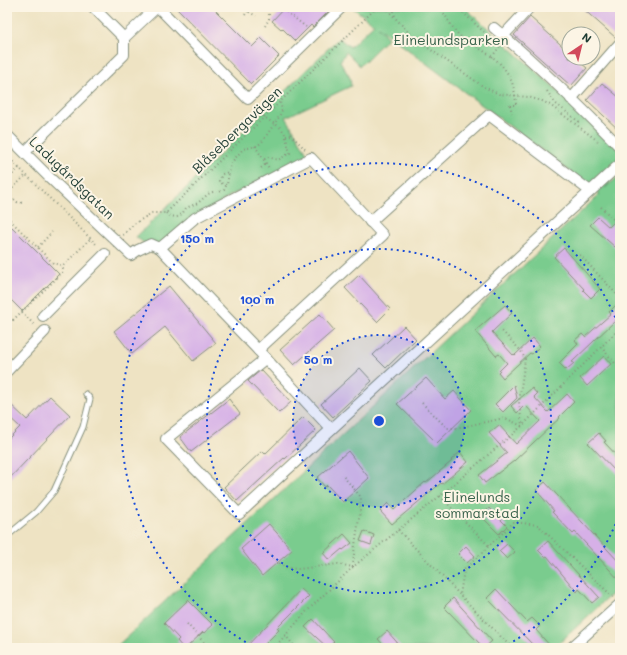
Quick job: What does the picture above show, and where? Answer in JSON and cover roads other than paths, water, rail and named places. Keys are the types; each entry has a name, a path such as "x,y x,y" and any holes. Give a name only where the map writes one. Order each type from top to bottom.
{"street":[{"path":"25,152 124,55 124,38 94,7"},
{"path":"124,38 157,7 248,99 342,7"},
{"path":"503,36 530,7"},
{"path":"494,28 571,98 620,147"},
{"path":"571,98 620,44"},
{"path":"370,222 489,115 590,191"},
{"name":"Ladugårdsgatan","path":"7,135 131,255 151,244 160,248"},
{"path":"258,350 383,235 311,158 195,218 160,248 258,350 266,358 331,429"},
{"path":"266,358 166,439 239,514 620,164"},
{"path":"43,316 105,254"},
{"path":"7,371 44,332"},
{"path":"571,648 620,604"}],"lane":[{"path":"7,536 36,512 54,491 83,427 90,399 86,394"}],"park label":[{"name":"Elinelundsparken","path":"451,40"},
{"name":"Elinelunds sommarstad","path":"477,506"}]}
